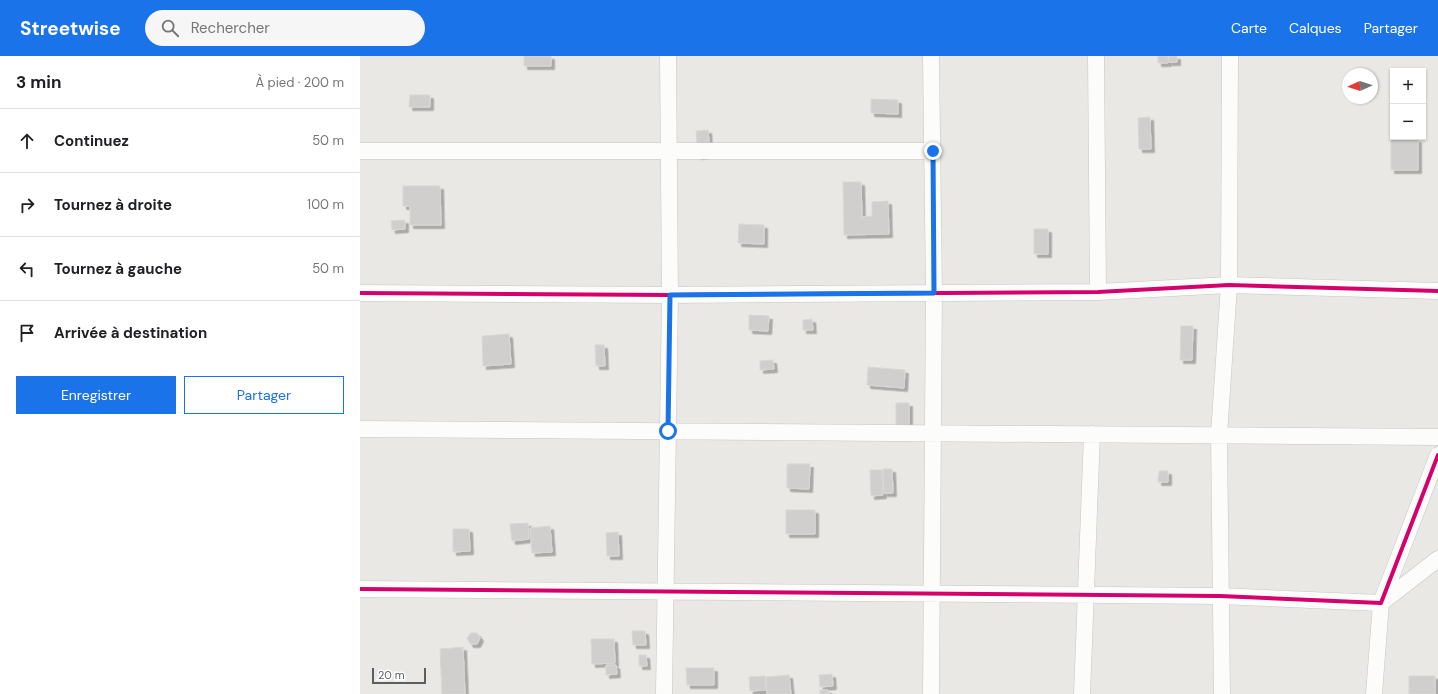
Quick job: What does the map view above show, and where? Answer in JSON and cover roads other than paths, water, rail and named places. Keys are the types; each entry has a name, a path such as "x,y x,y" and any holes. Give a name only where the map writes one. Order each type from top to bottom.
{"street":[{"path":"664,694 670,295 668,56"},
{"path":"931,56 934,293 932,694"},
{"path":"1096,56 1098,292"},
{"path":"1222,694 1219,435 1229,285 1230,56"},
{"path":"360,151 933,151"},
{"path":"360,293 670,295 1098,292 1229,285 1438,291"},
{"path":"360,429 1438,437"},
{"path":"1082,694 1092,434"},
{"path":"1374,694 1381,603 1438,455"},
{"path":"360,589 1086,594 1220,596 1381,603 1438,559"}]}
